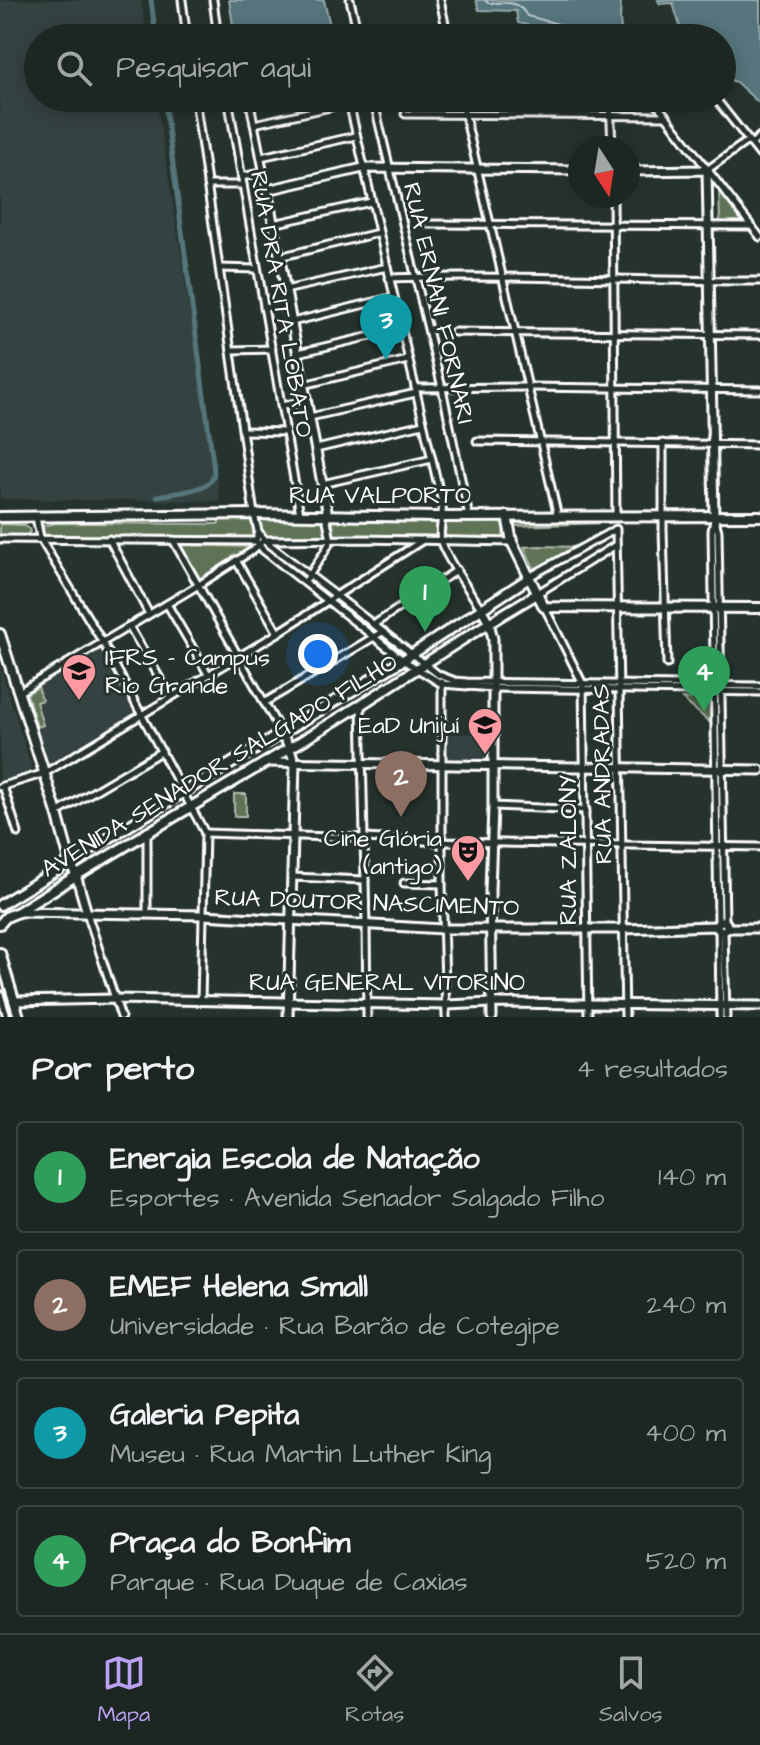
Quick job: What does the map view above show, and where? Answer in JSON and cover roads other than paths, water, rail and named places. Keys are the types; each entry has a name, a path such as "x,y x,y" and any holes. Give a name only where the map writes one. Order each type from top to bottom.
{"main road":[{"name":"RUA VALPORTO","path":"0,517 254,514 760,516"},
{"path":"507,516 512,542 544,607 760,608"},
{"name":"AVENIDA SENADOR SALGADO FILHO","path":"0,905 407,658 529,578"},
{"name":"AVENIDA SENADOR SALGADO FILHO","path":"3,921 147,831 361,705 537,594"},
{"path":"0,634 76,875"},
{"path":"0,905 5,912 3,921"},
{"path":"0,953 19,1017"}],"street":[{"path":"182,0 185,24"},
{"path":"213,0 216,24"},
{"path":"350,0 356,24"},
{"path":"440,0 445,24"},
{"path":"197,112 258,531 257,543"},
{"name":"RUA DRA RITA LOBATO","path":"230,112 301,515"},
{"path":"252,112 331,540 305,582"},
{"path":"254,124 301,112"},
{"path":"351,112 442,503 441,540 489,622 493,639 492,1017"},
{"name":"RUA ERNANI FORNARI","path":"376,112 442,388 469,517"},
{"path":"464,112 558,517"},
{"path":"611,112 612,136"},
{"path":"664,112 760,237"},
{"path":"726,112 760,155"},
{"path":"405,114 667,116"},
{"path":"261,157 356,136"},
{"path":"640,171 707,170 746,142 753,143 760,136"},
{"path":"267,190 363,168 568,170"},
{"path":"707,170 723,1017"},
{"path":"242,177 263,172"},
{"path":"207,185 243,185"},
{"path":"273,224 371,202"},
{"path":"613,208 616,516"},
{"path":"428,224 751,226"},
{"path":"279,257 378,233"},
{"path":"285,290 387,267"},
{"path":"220,268 257,269"},
{"path":"389,278 760,281"},
{"path":"291,322 394,297"},
{"path":"264,308 288,304"},
{"path":"297,353 401,329"},
{"path":"454,332 760,335"},
{"path":"231,350 272,349"},
{"path":"303,385 408,360"},
{"path":"310,417 415,390 442,388 760,390"},
{"path":"281,406 306,401"},
{"path":"316,449 423,424"},
{"path":"243,431 285,432"},
{"path":"477,441 760,445"},
{"path":"663,443 667,664"},
{"path":"322,484 432,459"},
{"path":"35,517 40,538 103,643 205,833 201,1001"},
{"name":"RUA ANDRADAS","path":"616,529 625,1017"},
{"name":"AVENIDA SENADOR SALGADO FILHO","path":"529,578 616,529"},
{"path":"258,531 264,540 382,632 407,658"},
{"path":"0,539 257,543 376,637 443,681 493,685 760,689"},
{"path":"109,539 149,614"},
{"path":"173,540 282,734 295,763 288,1017"},
{"path":"19,692 197,586 264,540"},
{"name":"RUA VALPORTO","path":"264,540 512,542"},
{"path":"18,833 1,786 45,773 278,633 423,540"},
{"name":"AVENIDA SENADOR SALGADO FILHO","path":"537,594 616,545"},
{"path":"236,560 278,633"},
{"path":"373,625 457,570"},
{"path":"167,604 208,674"},
{"path":"544,607 584,686"},
{"path":"129,626 171,697"},
{"path":"264,703 382,632"},
{"path":"443,681 442,884 446,1017"},
{"name":"RUA ZALONY","path":"584,686 588,1017"},
{"path":"361,705 367,1017"},
{"path":"57,813 162,751"},
{"path":"264,762 760,770"},
{"path":"493,806 586,810"},
{"path":"147,831 147,914"},
{"path":"205,833 443,842 760,847"},
{"path":"76,875 121,1017"},
{"path":"292,877 365,880"},
{"path":"404,883 442,884"},
{"name":"RUA DOUTOR NASCIMENTO","path":"18,912 203,915 443,929 760,928"},
{"path":"1,998 14,1001"},
{"path":"1,998 7,1017"},
{"name":"RUA GENERAL VITORINO","path":"14,1001 115,999 446,1005 760,1006"}],"water":[{"path":"229,0 324,0 330,24 233,24"},
{"path":"476,0 621,0 621,24 522,24 518,23 516,11 479,10"},
{"path":"658,0 760,0 760,104 736,82 736,24 679,24 673,3 660,4"}],"waterway":[{"path":"151,0 154,24"},
{"path":"157,496 205,485 214,471 166,112"}],"place":[{"name":"Galeria Pepita","path":"386,360"},
{"name":"Energia Escola de Natação","path":"425,632"},
{"name":"IFRS - Campus Rio Grande","path":"79,702"},
{"name":"Praça do Bonfim","path":"704,712"},
{"name":"EaD Unijuí","path":"485,756"},
{"name":"EMEF Helena Small","path":"401,817"},
{"name":"Cine Glória (antigo)","path":"468,883"}]}
